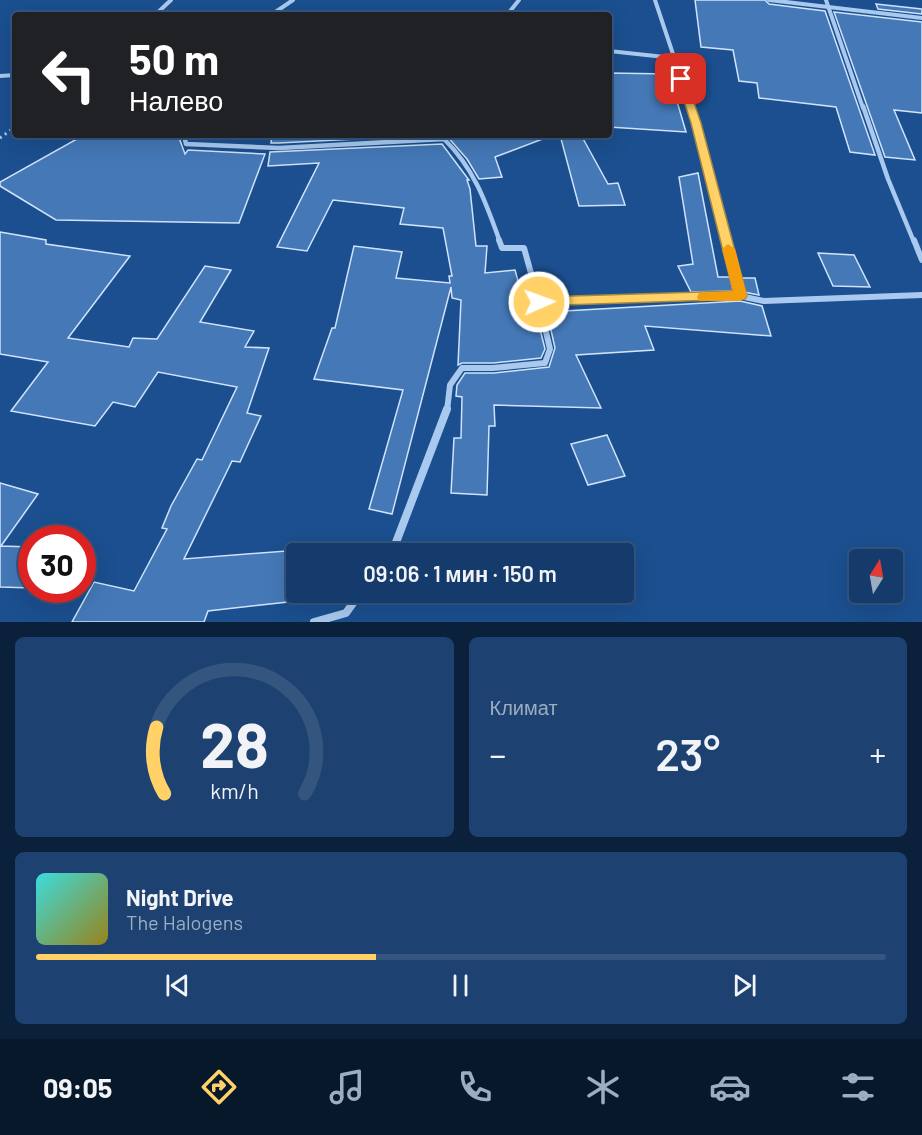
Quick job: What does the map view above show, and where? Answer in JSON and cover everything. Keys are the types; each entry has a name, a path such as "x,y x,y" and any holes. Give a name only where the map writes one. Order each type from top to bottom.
{"street":[{"path":"158,12 171,0"},
{"path":"275,12 292,0"},
{"path":"509,12 519,0"},
{"path":"655,0 696,123 740,296"},
{"path":"769,0 922,18"},
{"path":"826,0 888,179 922,260"},
{"path":"612,51 674,58"},
{"path":"185,138 186,144 279,148 427,138"},
{"path":"396,543 418,481 446,416 450,385 462,368 493,368 545,363 550,349 524,248 502,248 474,173 443,138"},
{"path":"539,302 740,296 764,301 922,295"},
{"path":"314,622 346,613 353,603"}],"building":[{"path":"695,0 765,0 769,4 825,11 875,155 850,152 836,107 759,98 757,83 739,81 733,50 701,47"},
{"path":"876,4 922,9 922,14 878,9"},
{"path":"834,12 922,22 922,113 894,110 915,160 885,157"},
{"path":"612,73 669,74 686,132 612,127"},
{"path":"79,138 179,138 185,154 188,150 265,154 239,223 56,220 0,186 0,182"},
{"path":"272,138 374,138 271,143"},
{"path":"449,138 545,138 495,157 502,177 479,179 467,159"},
{"path":"561,138 583,138 608,184 618,183 625,205 579,206"},
{"path":"442,144 469,180 467,180 476,246 487,246 485,273 515,270 527,313 536,313 545,349 541,358 458,365 461,300 452,298 451,287 392,514 369,509 403,390 314,379 332,328 335,328 354,246 402,252 396,278 450,283 449,276 452,276 443,228 400,224 404,208 333,200 307,251 277,247 319,163 268,166 270,152"},
{"path":"698,173 718,277 730,277 733,291 691,292 678,266 693,264 679,177"},
{"path":"0,232 46,240 46,244 130,256 68,338 129,347 133,338 157,339 205,266 231,270 200,322 254,331 245,347 269,348 247,413 261,416 240,462 232,461 184,559 286,551 286,602 208,611 204,622 72,622 82,603 96,603 96,582 134,591 167,529 162,528 171,506 197,459 202,460 237,387 158,372 135,407 113,402 95,426 11,411 48,362 0,354"},
{"path":"818,253 854,255 870,287 833,286"},
{"path":"741,278 755,278 759,295 744,292"},
{"path":"740,301 762,306 771,336 645,326 654,350 576,355 601,408 494,405 495,426 489,426 487,495 451,493 454,438 461,438 462,397 456,396 457,385 465,373 494,373 549,367 555,348 547,312"},
{"path":"607,435 625,476 588,485 571,444"},
{"path":"0,483 38,494 1,546 18,547 18,588 0,587"}],"slow traffic":[{"path":"704,297 740,296 728,249"}],"route":[{"path":"539,302 740,296 696,123 681,79"}]}
